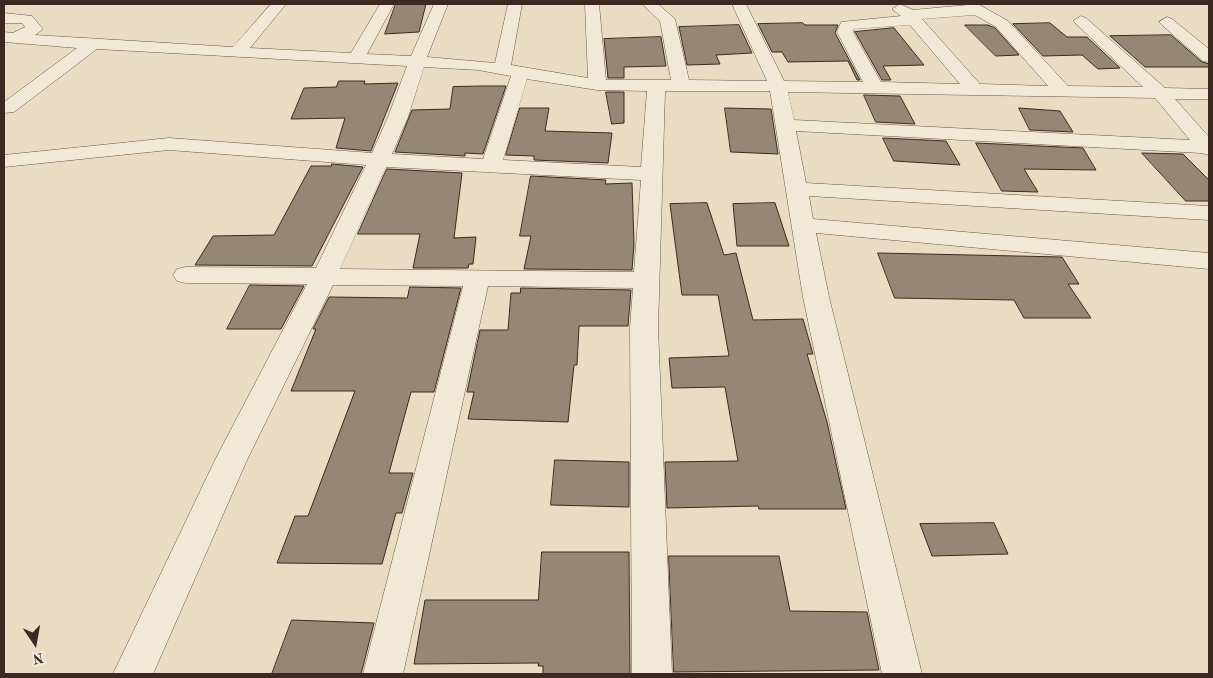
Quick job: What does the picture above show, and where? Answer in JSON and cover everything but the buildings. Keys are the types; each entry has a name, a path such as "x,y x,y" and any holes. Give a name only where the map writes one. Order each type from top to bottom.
{"street":[{"path":"236,53 279,4"},
{"path":"356,59 387,4"},
{"path":"133,674 232,460 379,160 398,117 416,62 441,4"},
{"path":"491,166 511,70 515,4"},
{"path":"592,4 597,85"},
{"path":"649,4 667,20 669,85 652,174 644,328 652,674"},
{"path":"739,4 778,86 816,297 902,674"},
{"path":"891,4 912,18 975,90"},
{"path":"874,88 844,32 847,25 912,18 973,7 1002,24 1063,91"},
{"path":"4,18 27,19 35,29 7,40"},
{"path":"1081,21 1160,93 1209,148"},
{"path":"1167,22 1209,57"},
{"path":"7,40 478,65 597,85 778,86 1209,94"},
{"path":"7,108 92,44"},
{"path":"785,125 1209,148"},
{"path":"4,161 169,144 379,160 652,174"},
{"path":"796,189 1209,213"},
{"path":"803,225 1209,261"},
{"path":"186,275 646,280"},
{"path":"383,674 478,277"}]}
